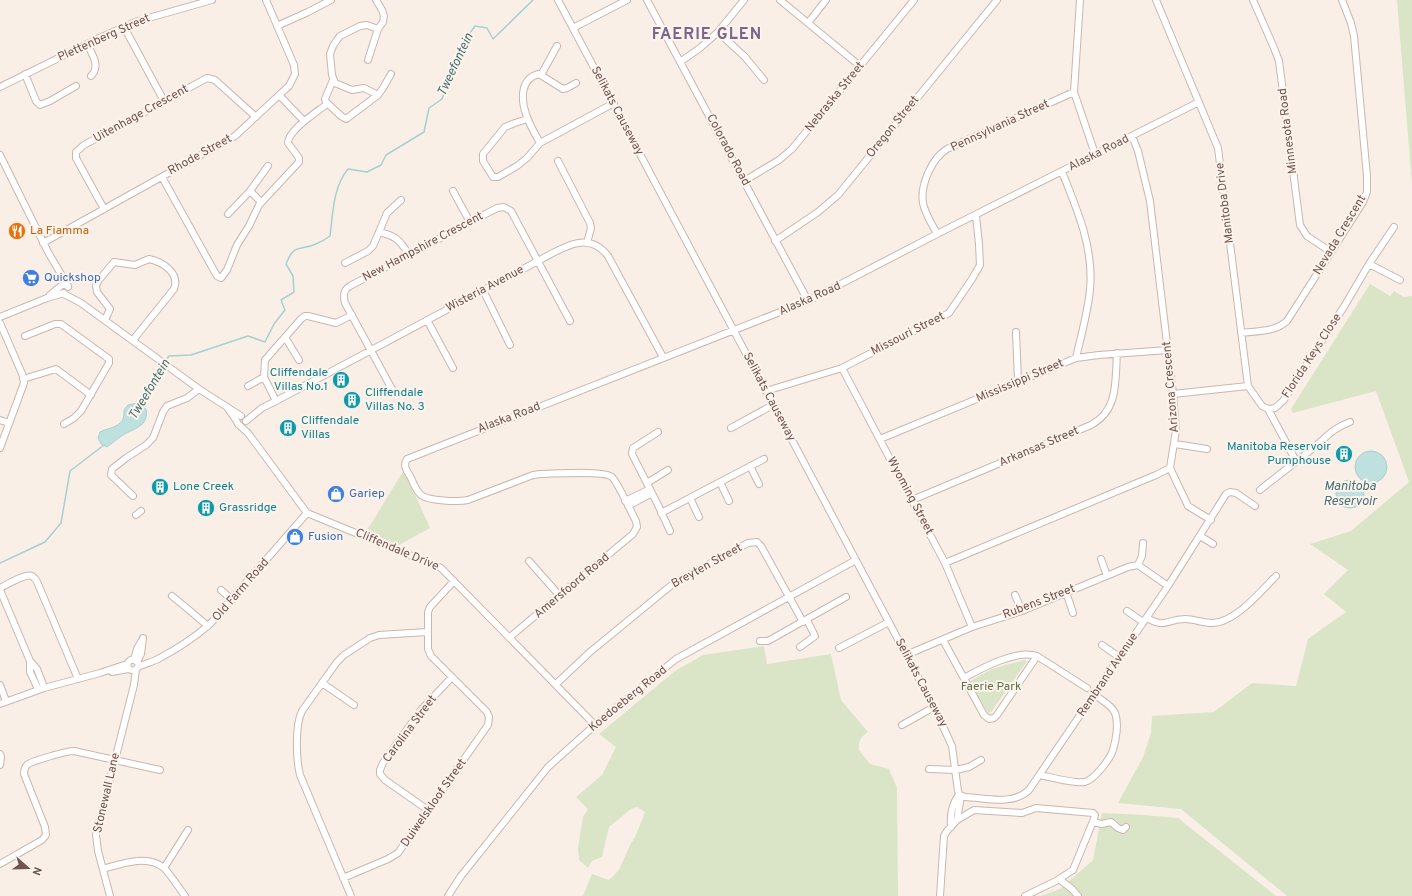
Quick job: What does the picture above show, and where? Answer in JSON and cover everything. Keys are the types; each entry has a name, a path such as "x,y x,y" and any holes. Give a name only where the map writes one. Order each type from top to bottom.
{"street":[{"name":"Plettenberg Street","path":"0,86 138,21 212,0"},
{"path":"266,0 277,26 330,0"},
{"path":"368,60 384,16 376,0"},
{"name":"Selikats Causeway","path":"558,0 934,707 952,746 962,795"},
{"path":"573,28 627,0"},
{"name":"Colorado Road","path":"647,0 808,301"},
{"path":"680,62 700,48 718,32 744,0"},
{"path":"780,0 860,66"},
{"path":"808,23 826,0"},
{"name":"Nebraska Street","path":"744,181 787,154 799,142 914,0"},
{"name":"Oregon Street","path":"775,241 818,212 838,195 997,0"},
{"path":"1080,0 1074,92 1095,154"},
{"name":"Manitoba Drive","path":"1156,0 1215,138 1219,151 1248,386 1262,406 1268,409 1296,461"},
{"name":"Minnesota Road","path":"1253,0 1279,61 1300,225 1307,236 1331,252"},
{"name":"Nevada Crescent","path":"1241,333 1272,329 1284,324 1362,202 1368,188 1354,36 1351,23 1342,0"},
{"path":"378,29 367,25 360,26 340,36 337,40 330,54 333,80 326,99 327,104 346,119 378,95 391,74"},
{"name":"Rhode Street","path":"43,243 235,136 256,117 291,83 295,74 294,66 277,26"},
{"path":"124,27 164,101"},
{"path":"718,32 745,57 764,80"},
{"path":"87,44 96,65 95,71 91,76"},
{"path":"541,75 557,46"},
{"path":"25,74 36,101 40,105 76,86"},
{"path":"540,143 527,119 524,106 524,84 530,77 536,75 541,75 563,89 576,83"},
{"name":"Uitenhage Crescent","path":"104,209 77,161 76,152 84,145 207,78 211,78 218,82 256,117"},
{"path":"333,80 337,84 348,89 352,90 364,88 378,95"},
{"name":"Pennsylvania Street","path":"937,234 925,210 922,195 931,168 937,157 947,149 1074,92"},
{"path":"279,95 304,121"},
{"name":"Alaska Road","path":"626,504 617,484 611,476 595,473 533,475 466,500 427,498 421,495 416,489 405,468 406,460 411,456 808,301 1199,102"},
{"path":"527,119 509,125 502,130 483,154 483,161 493,177 496,178 524,160 540,143 614,103"},
{"path":"162,177 217,276 222,278 227,270 237,245 247,230 257,208 299,162 298,156 289,146 288,139 304,121 327,104"},
{"name":"Arizona Crescent","path":"1132,136 1138,151 1150,201 1168,350 1176,426 1175,444 1170,468"},
{"path":"0,155 58,271 64,290 242,420 248,433 307,513"},
{"path":"558,161 590,223 591,228 587,243 599,247 608,256 662,357"},
{"path":"228,214 250,191 268,166"},
{"path":"1062,172 1084,228 1091,276 1089,300 1076,358"},
{"path":"250,191 261,202"},
{"path":"453,191 470,222"},
{"path":"345,263 368,251 373,246 387,214 401,200"},
{"name":"New Hampshire Crescent","path":"393,391 344,299 344,293 347,288 501,207 508,208 511,211 538,260"},
{"name":"Missouri Street","path":"766,391 842,368 946,315 953,309 976,274 980,265 980,244 976,216"},
{"name":"Florida Keys Close","path":"1268,409 1275,408 1283,401 1394,227"},
{"path":"379,232 398,239 409,255"},
{"name":"Wisteria Avenue","path":"242,420 538,260 573,243 587,243"},
{"path":"105,320 110,309 97,292 96,286 98,281 112,263 116,262 136,265 149,259 168,268 175,276 176,282 174,289 133,340"},
{"path":"538,260 570,321"},
{"path":"1369,264 1400,280"},
{"path":"0,316 64,290"},
{"path":"483,290 510,345"},
{"path":"276,401 264,377 265,360 301,319 305,316 336,323 352,315"},
{"path":"426,320 453,368"},
{"path":"0,323 23,379 23,386 0,448"},
{"path":"25,336 54,324 61,324 108,357 109,363 91,395 78,414 64,424"},
{"path":"1016,332 1018,381"},
{"path":"286,337 299,360"},
{"name":"Mississippi Street","path":"880,439 1076,358 1117,353 1168,350"},
{"name":"Arkansas Street","path":"912,500 1100,420 1108,412 1113,400 1117,353"},
{"name":"Wyoming Street","path":"842,368 945,563 972,627"},
{"path":"23,379 52,370 57,370 91,395"},
{"path":"248,386 264,377"},
{"path":"1173,394 1248,386"},
{"path":"132,496 110,473 114,467 146,445 153,438 163,412 167,406 187,398 199,389"},
{"path":"731,428 773,405"},
{"path":"0,420 9,423"},
{"path":"1260,490 1313,448 1329,432 1350,422"},
{"path":"658,432 632,450 633,456 670,531"},
{"path":"1175,444 1207,449"},
{"path":"662,513 764,459"},
{"path":"750,466 759,484"},
{"path":"945,563 1170,468 1188,506 1211,520"},
{"path":"626,504 637,498 668,470"},
{"path":"720,482 730,501"},
{"name":"Rembrand Avenue","path":"962,795 1005,800 1012,799 1025,793 1095,695 1119,657 1168,586 1226,494 1230,492 1236,493 1255,506"},
{"path":"690,498 699,517"},
{"name":"Amersfoord Road","path":"510,637 633,534 636,529 636,523 626,504"},
{"name":"Cliffendale Drive","path":"307,513 438,566 596,725"},
{"name":"Old Farm Road","path":"0,704 41,688 134,666 164,655 187,643 208,626 232,600 307,513"},
{"path":"1200,536 1213,544"},
{"name":"Breyten Street","path":"556,684 584,657 668,587 748,543 757,542 761,546 805,621 815,634 815,636 800,647"},
{"path":"1143,543 1142,556 1138,565 1168,586"},
{"path":"1101,558 1107,576"},
{"name":"Koedoeberg Road","path":"448,896 461,876 548,767 596,725 676,660 856,560"},
{"path":"529,561 559,596"},
{"name":"Rubens Street","path":"906,655 972,627 1022,611 1125,568 1138,565"},
{"path":"41,688 37,669 30,661 0,589 25,576 34,577 78,679"},
{"path":"1127,611 1145,620 1162,624 1186,619 1212,623 1225,621 1233,616 1276,576"},
{"path":"452,677 429,653 427,632 428,609 454,581"},
{"path":"221,590 232,600"},
{"path":"1066,592 1073,612"},
{"path":"1015,595 1022,611"},
{"path":"172,596 208,626"},
{"path":"760,641 768,641 846,597"},
{"path":"839,648 889,622"},
{"path":"351,896 300,775 298,766 298,719 302,711 340,658 372,636 427,632"},
{"path":"943,640 984,715 991,719 1001,710 1037,656"},
{"path":"1102,645 1119,657"},
{"path":"964,678 986,666 1028,654 1037,656 1087,688"},
{"name":"Stonewall Lane","path":"110,896 96,835 131,691 134,666"},
{"name":"Duiwelskloof Street","path":"343,878 395,856 486,729 489,722 487,712 452,677"},
{"name":"Carolina Street","path":"428,810 385,780 380,774 380,770 386,759 421,710 452,677"},
{"path":"322,683 354,705"},
{"path":"0,685 6,701"},
{"path":"1040,774 1086,782 1097,774 1111,755 1115,737 1116,715 1112,708 1095,695"},
{"path":"902,725 934,707"},
{"path":"0,864 42,840 46,835 45,827 25,778 24,770 26,766 31,763 70,751 78,751 160,770"},
{"path":"0,754 0,765"},
{"path":"928,769 956,770 969,767 981,760"},
{"path":"957,820 962,795"},
{"path":"951,827 950,816 952,807 962,795"},
{"path":"940,896 944,836 957,820 974,810 1022,813 1036,808 1093,813 1095,815 1093,822 1075,868 1071,873 1025,896"},
{"path":"1093,822 1102,824 1111,822 1120,829 1123,830 1126,828"},
{"path":"164,868 188,830"},
{"path":"103,869 137,861 147,862 164,868 185,896"},
{"path":"1059,879 1072,889 1078,896"}],"green space":[{"path":"1397,0 1412,0 1412,185"},
{"path":"1370,284 1390,296 1394,291 1404,297 1412,296 1412,896 1287,896 1181,809 1118,803 1143,757 1151,733 1152,716 1214,712 1252,683 1296,686 1308,639 1346,612 1324,594 1348,570 1310,544 1351,531 1409,482 1376,391 1293,413 1291,409"},
{"path":"404,470 430,528 399,545 366,532"},
{"path":"764,646 767,664 831,654 841,700 868,732 860,740 859,750 870,764 889,769 897,788 898,896 583,896 592,874 609,880 619,870 645,812 637,807 631,809 609,827 602,857 592,861 588,868 579,860 578,848 583,817 588,809 576,797 602,775 616,747 599,734 675,671 703,655"},
{"name":"Faerie Park","path":"1024,660 1027,661 991,712 988,713 970,681 992,669"},
{"path":"1102,813 1178,818 1276,896 1040,896 1060,889 1093,860"}],"water":[{"path":"137,403 146,409 145,420 143,423 107,447 101,444 98,438 100,432 120,423 124,416 124,410 128,405"},
{"name":"Manitoba Reservoir","path":"1368,451 1374,451 1384,458 1387,467 1386,473 1380,480 1374,483 1368,483 1358,476 1355,470 1355,464 1362,454"},
{"name":"Manitoba Reservoir","path":"1350,480 1360,484 1364,494 1360,504 1350,508 1340,504 1336,494 1340,484"}],"waterway":[{"name":"Tweefontein","path":"165,361 169,356 191,355 248,336 265,342 274,324 285,310 281,300 294,292 293,276 286,264 289,257 295,250 316,244 330,236 333,209 339,184 348,169 367,172 381,165 386,155 424,132 429,108 442,99 453,66 461,55 465,40 475,26 487,28 493,39 533,0"},
{"name":"Tweefontein","path":"139,406 163,364"},
{"name":"Tweefontein","path":"0,563 45,542 61,523 70,471 104,445"}],"place":[{"name":"La Fiamma","path":"17,231"},
{"name":"Quickshop","path":"31,278"},
{"name":"Cliffendale Villas No.1","path":"341,380"},
{"name":"Cliffendale Villas No. 3","path":"352,400"},
{"name":"Cliffendale Villas","path":"288,428"},
{"name":"Manitoba Reservoir Pumphouse","path":"1344,454"},
{"name":"Lone Creek","path":"160,487"},
{"name":"Gariep","path":"336,494"},
{"name":"Grassridge","path":"206,508"},
{"name":"Fusion","path":"295,537"}],"district":[{"name":"FAERIE GLEN","path":"707,35"}]}
